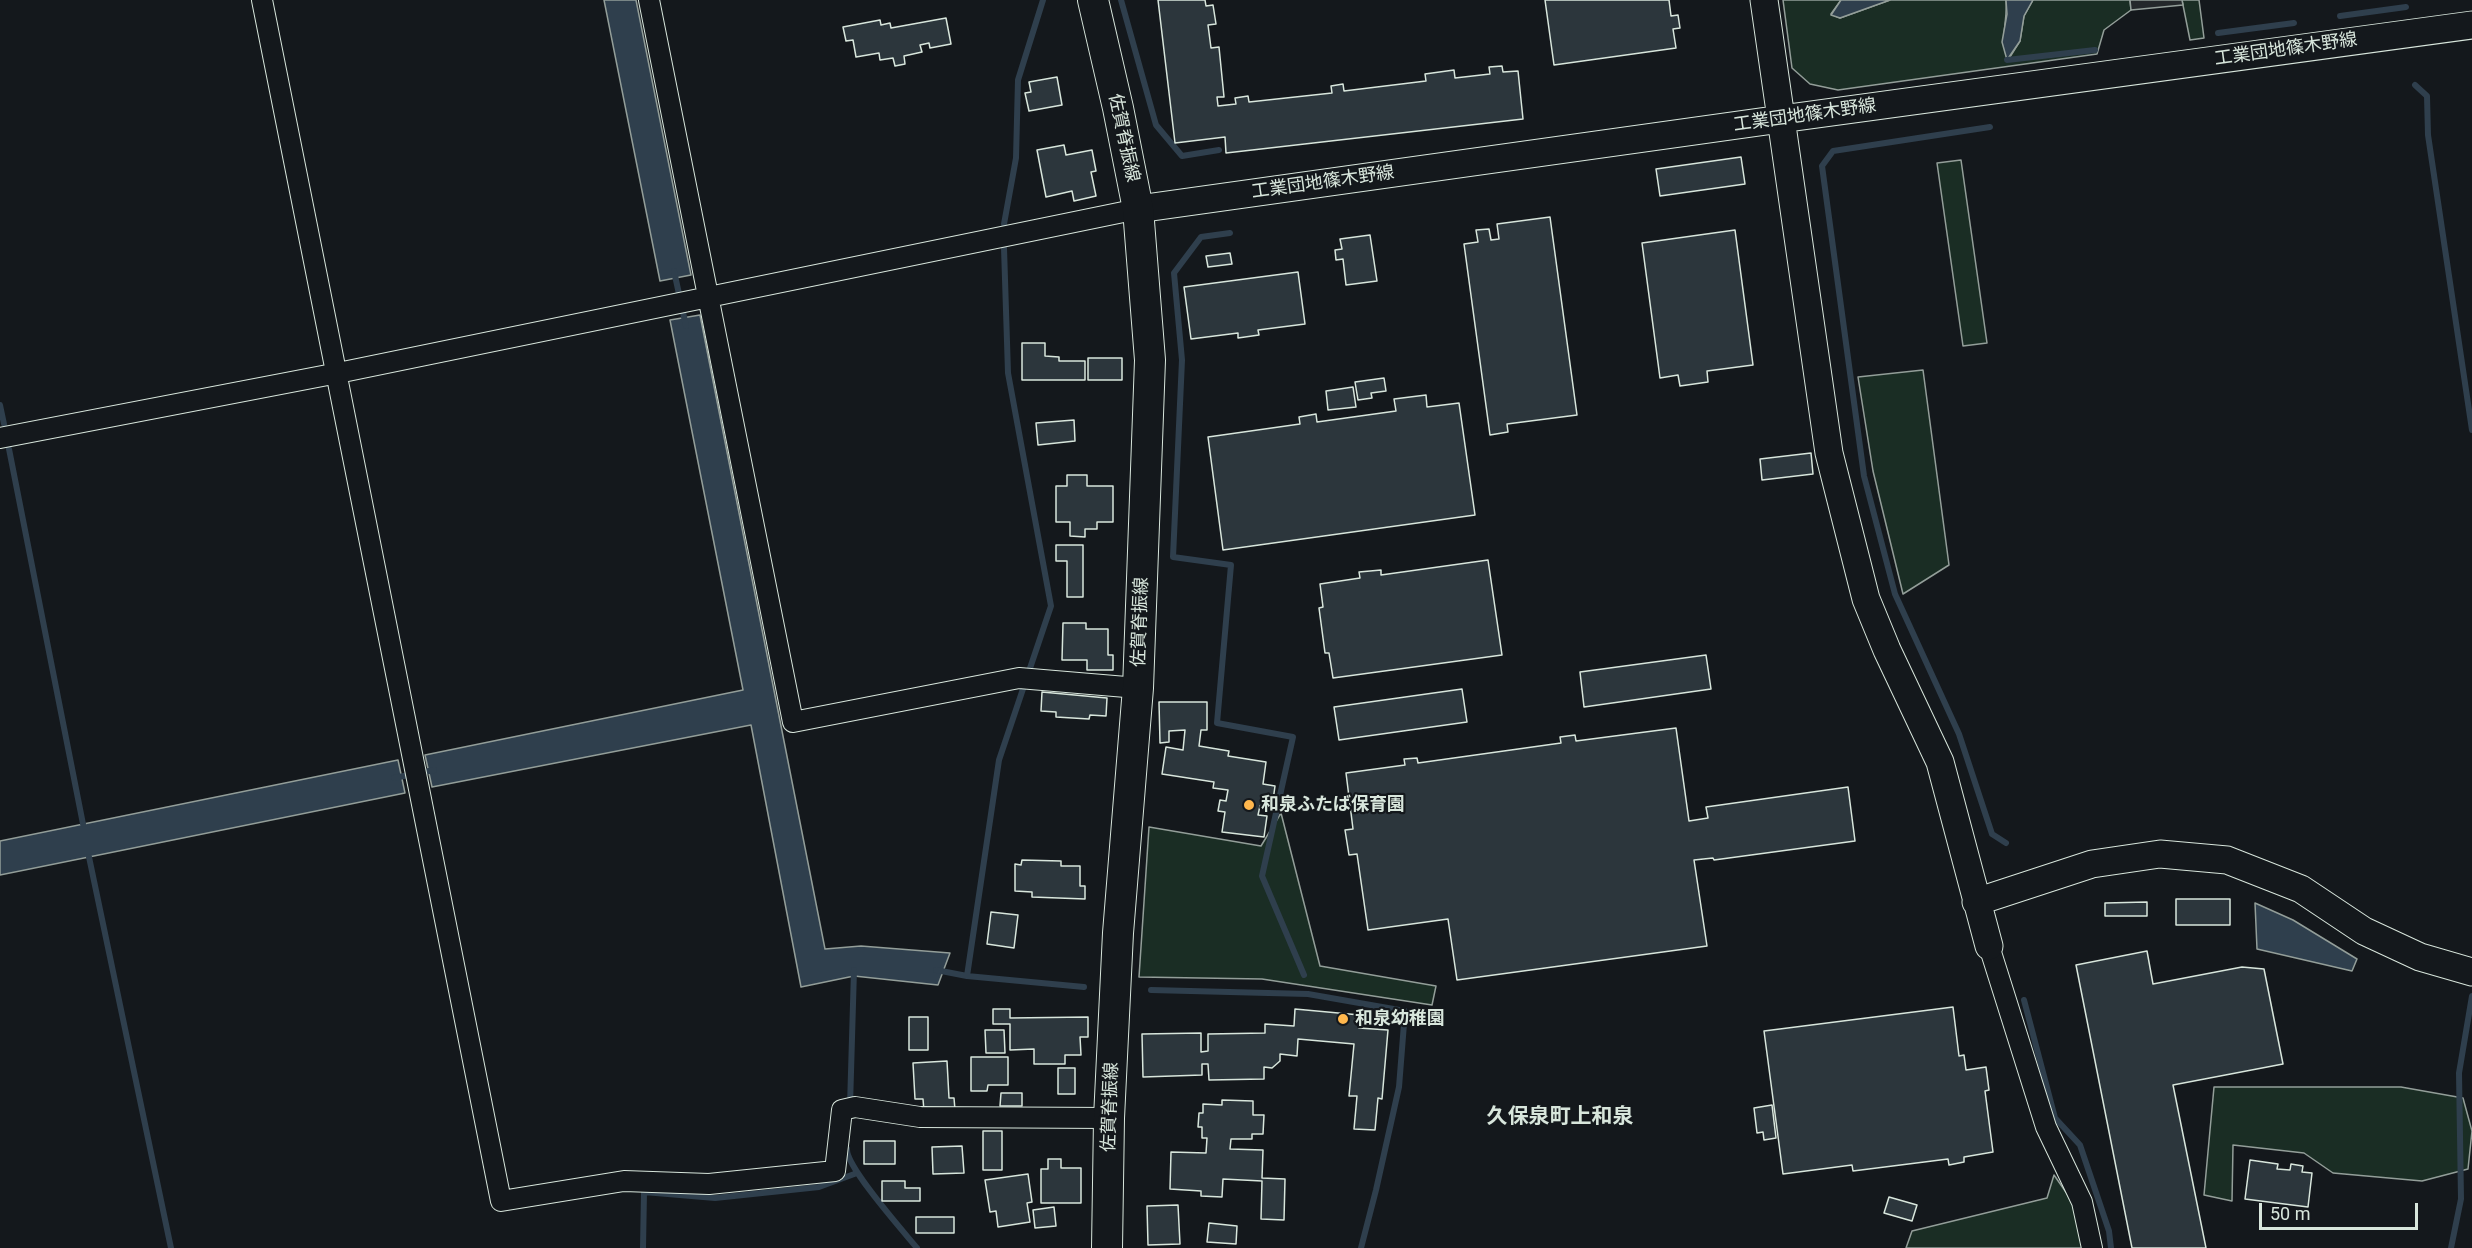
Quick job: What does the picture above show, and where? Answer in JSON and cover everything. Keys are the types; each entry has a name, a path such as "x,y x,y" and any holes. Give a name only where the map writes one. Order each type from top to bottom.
{"main road":[{"name":"佐賀脊振線","path":"1093,0 1138,209 1150,360 1138,688 1118,933 1107,1248"}],"street":[{"path":"262,0 413,748 501,1202 624,1181 709,1184 835,1171 848,1109 920,1117 1110,1118"},
{"path":"649,0 691,300 793,722 1026,678 1138,688"},
{"path":"1764,0 1829,453 1840,505 1866,599 1887,650 1940,762 1989,946 2046,1127 2082,1202 2092,1248"},
{"name":"工業団地篠木野線","path":"1138,209 2472,25"},
{"path":"0,438 338,373 1138,209"},
{"path":"1976,902 2092,864 2160,854 2228,860 2301,889 2364,931 2420,957 2472,972"}],"green space":[{"path":"1783,0 1841,0 1831,14 1840,18 1890,0 2006,0 2004,44 2008,60 2020,41 2024,16 2033,0 2130,0 2131,10 2104,30 2097,54 1838,90 1810,84 1792,68"},
{"path":"2182,0 2199,0 2204,38 2190,40"},
{"path":"1961,160 1987,343 1963,346 1937,163"},
{"path":"1923,370 1949,565 1903,594 1873,471 1858,377"},
{"path":"1281,813 1320,966 1436,986 1432,1005 1262,979 1139,977 1149,827 1261,846"},
{"path":"2214,1087 2401,1087 2463,1098 2472,1131 2468,1169 2422,1181 2333,1173 2304,1153 2233,1145 2232,1201 2204,1195"},
{"path":"2054,1175 2077,1208 2086,1248 1906,1248 1912,1231 2047,1198"}],"shaded area":[{"path":"2130,0 2182,0 2183,5 2131,10"}],"water":[{"path":"604,0 636,0 691,275 660,281"},
{"path":"1841,0 1890,0 1840,18 1831,15"},
{"path":"2006,0 2033,0 2024,16 2020,41 2007,60 2002,42 2007,14"},
{"path":"700,315 825,949 861,946 950,953 938,985 854,976 801,987 751,725 432,787 425,755 743,690 670,320"},
{"path":"398,760 405,793 0,875 0,841"},
{"path":"2255,903 2293,920 2357,959 2352,971 2257,949"}],"building":[{"path":"1158,0 1205,0 1206,6 1213,5 1216,24 1208,25 1211,48 1219,47 1224,97 1217,97 1218,106 1236,104 1235,98 1248,96 1249,102 1332,93 1331,86 1343,84 1344,91 1426,81 1425,74 1454,70 1455,78 1490,74 1489,67 1502,66 1503,72 1518,71 1523,119 1226,153 1225,137 1175,143"},
{"path":"1545,0 1669,0 1671,16 1678,15 1680,28 1673,29 1676,48 1554,65"},
{"path":"946,18 951,44 930,48 929,43 920,45 922,52 904,56 905,64 895,66 893,58 880,60 879,53 856,57 853,40 846,41 843,27 880,20 881,25 890,23 891,28"},
{"path":"1057,77 1062,105 1029,111 1025,93 1031,92 1029,82"},
{"path":"1064,145 1066,155 1092,150 1096,171 1091,172 1096,196 1074,201 1072,191 1046,197 1037,150"},
{"path":"1741,157 1745,184 1660,196 1656,169"},
{"path":"1550,217 1577,415 1507,424 1508,432 1490,435 1464,244 1478,242 1476,230 1489,229 1491,240 1499,239 1497,224"},
{"path":"1735,230 1753,365 1707,371 1708,382 1680,386 1678,375 1660,378 1642,243"},
{"path":"1370,235 1377,281 1346,285 1343,259 1336,260 1335,250 1342,249 1340,239"},
{"path":"1230,253 1232,264 1208,267 1206,256"},
{"path":"1298,272 1305,324 1258,330 1259,335 1238,338 1238,333 1191,339 1184,287"},
{"path":"1022,343 1045,343 1045,356 1059,357 1059,361 1085,361 1085,380 1022,380"},
{"path":"1088,358 1122,358 1122,380 1088,380"},
{"path":"1384,378 1386,391 1371,393 1372,398 1358,400 1355,382"},
{"path":"1353,387 1356,407 1328,410 1326,391"},
{"path":"1426,395 1427,407 1459,403 1475,515 1223,550 1208,437 1300,424 1299,417 1316,414 1317,422 1396,411 1394,399"},
{"path":"1074,420 1075,441 1038,445 1036,423"},
{"path":"1811,453 1813,474 1762,480 1760,459"},
{"path":"1067,475 1087,475 1087,486 1113,486 1113,522 1097,522 1097,529 1085,529 1085,537 1070,536 1070,522 1056,522 1056,486 1067,486"},
{"path":"1056,545 1083,545 1083,597 1067,597 1067,561 1056,561"},
{"path":"1488,560 1502,655 1333,678 1329,653 1325,653 1319,608 1323,607 1320,584 1360,578 1359,572 1381,570 1381,575"},
{"path":"1063,623 1086,623 1086,629 1108,629 1108,655 1113,655 1113,670 1087,670 1087,660 1062,660"},
{"path":"1706,655 1711,689 1584,707 1580,672"},
{"path":"1462,689 1467,722 1339,740 1334,707"},
{"path":"1042,692 1107,698 1106,716 1090,715 1089,719 1056,717 1056,712 1041,711"},
{"path":"1159,702 1207,702 1207,730 1201,730 1199,746 1229,751 1228,756 1266,762 1263,784 1275,786 1272,808 1260,806 1258,815 1267,816 1264,837 1222,832 1225,812 1218,811 1220,800 1226,801 1228,790 1213,788 1214,782 1162,774 1166,747 1183,750 1185,730 1169,731 1169,742 1160,743"},
{"path":"1676,728 1689,821 1708,818 1706,807 1848,787 1855,841 1714,860 1713,858 1694,860 1707,946 1457,980 1448,919 1368,930 1357,854 1349,855 1345,830 1353,829 1346,773 1405,765 1404,759 1417,758 1418,763 1561,743 1560,737 1575,735 1576,741"},
{"path":"1022,860 1061,861 1061,866 1080,866 1080,886 1085,886 1085,899 1032,897 1032,892 1015,891 1015,864 1021,865"},
{"path":"2176,899 2230,899 2230,925 2176,925"},
{"path":"2147,902 2147,916 2105,916 2105,903"},
{"path":"991,912 1018,915 1014,948 987,944"},
{"path":"2147,951 2153,984 2242,967 2264,969 2283,1064 2173,1085 2206,1248 2132,1248 2076,965"},
{"path":"1953,1007 1959,1056 1964,1055 1966,1070 1986,1067 1989,1090 1985,1091 1993,1152 1964,1157 1964,1162 1949,1165 1948,1159 1853,1171 1852,1165 1783,1174 1764,1031"},
{"path":"993,1009 1010,1009 1010,1018 1088,1017 1088,1037 1080,1037 1081,1055 1065,1055 1065,1064 1034,1064 1034,1049 1010,1050 1010,1024 993,1024"},
{"path":"1295,1009 1360,1015 1359,1028 1388,1030 1382,1099 1378,1098 1375,1130 1354,1129 1357,1096 1349,1096 1354,1044 1298,1039 1297,1056 1280,1054 1280,1061 1272,1068 1264,1067 1264,1079 1209,1080 1208,1064 1202,1064 1202,1075 1143,1077 1142,1034 1201,1033 1201,1052 1208,1051 1208,1034 1265,1033 1265,1024 1294,1026"},
{"path":"909,1017 928,1017 928,1050 909,1050"},
{"path":"985,1030 1004,1030 1005,1053 986,1053"},
{"path":"971,1057 1008,1057 1008,1085 988,1085 987,1091 971,1091"},
{"path":"947,1061 949,1098 954,1098 955,1110 924,1111 923,1099 915,1099 913,1063"},
{"path":"1058,1068 1075,1068 1075,1094 1058,1094"},
{"path":"1001,1093 1022,1093 1022,1106 1000,1106"},
{"path":"1222,1100 1253,1101 1253,1115 1264,1115 1263,1134 1252,1134 1252,1139 1231,1139 1230,1149 1263,1150 1262,1178 1285,1179 1284,1220 1261,1219 1262,1181 1223,1179 1222,1197 1201,1196 1201,1191 1170,1189 1171,1152 1206,1153 1207,1138 1202,1138 1202,1127 1198,1127 1199,1113 1203,1113 1203,1104 1222,1105"},
{"path":"1772,1105 1776,1138 1764,1140 1763,1132 1757,1133 1754,1108"},
{"path":"983,1131 1002,1131 1002,1170 983,1170"},
{"path":"864,1141 895,1141 895,1164 864,1164"},
{"path":"962,1146 964,1173 933,1174 932,1147"},
{"path":"1048,1159 1061,1159 1061,1168 1081,1168 1081,1203 1041,1203 1041,1169 1048,1169"},
{"path":"2250,1160 2278,1164 2277,1169 2290,1170 2291,1164 2303,1166 2302,1172 2312,1173 2308,1207 2245,1199"},
{"path":"1028,1174 1032,1202 1027,1203 1030,1222 998,1227 996,1211 990,1212 985,1180"},
{"path":"882,1181 905,1181 905,1188 920,1188 920,1201 882,1201"},
{"path":"1889,1197 1917,1205 1912,1221 1884,1213"},
{"path":"1178,1205 1180,1244 1148,1245 1147,1206"},
{"path":"1054,1207 1056,1226 1035,1228 1033,1210"},
{"path":"916,1217 954,1217 954,1233 916,1233"},
{"path":"1209,1223 1237,1226 1236,1244 1207,1242"}],"waterway":[{"path":"1004,224 1016,158 1018,80 1043,0"},
{"path":"1121,0 1156,125 1182,156 1219,150"},
{"path":"2340,16 2406,7"},
{"path":"2218,33 2294,23"},
{"path":"2007,60 2095,50"},
{"path":"2415,85 2427,96 2428,135 2472,430"},
{"path":"1990,127 1833,151 1822,166 1864,476 1895,594 1959,734 1992,834 2006,843"},
{"path":"1230,233 1201,237 1174,273 1182,360 1173,557 1231,565 1217,723 1293,737 1262,876 1304,975"},
{"path":"967,976 999,760 1051,606 1008,373 1004,248"},
{"path":"674,271 686,326"},
{"path":"0,405 4,424"},
{"path":"9,449 83,824"},
{"path":"394,778 434,770"},
{"path":"89,857 171,1248"},
{"path":"850,1106 854,970"},
{"path":"936,970 967,976 1084,987"},
{"path":"1151,990 1308,994 1405,1011 1399,1087 1361,1248"},
{"path":"2451,1248 2461,1199 2459,1073 2472,996"},
{"path":"2024,1000 2055,1118 2080,1145 2109,1231 2111,1248"},
{"path":"847,1149 849,1158 865,1184 917,1248"},
{"path":"643,1248 644,1192 715,1198 819,1187 857,1173"}],"place":[{"name":"和泉ふたば保育園","path":"1249,805"},
{"name":"和泉幼稚園","path":"1343,1019"}],"district":[{"name":"久保泉町上和泉","path":"1560,1118"}]}
